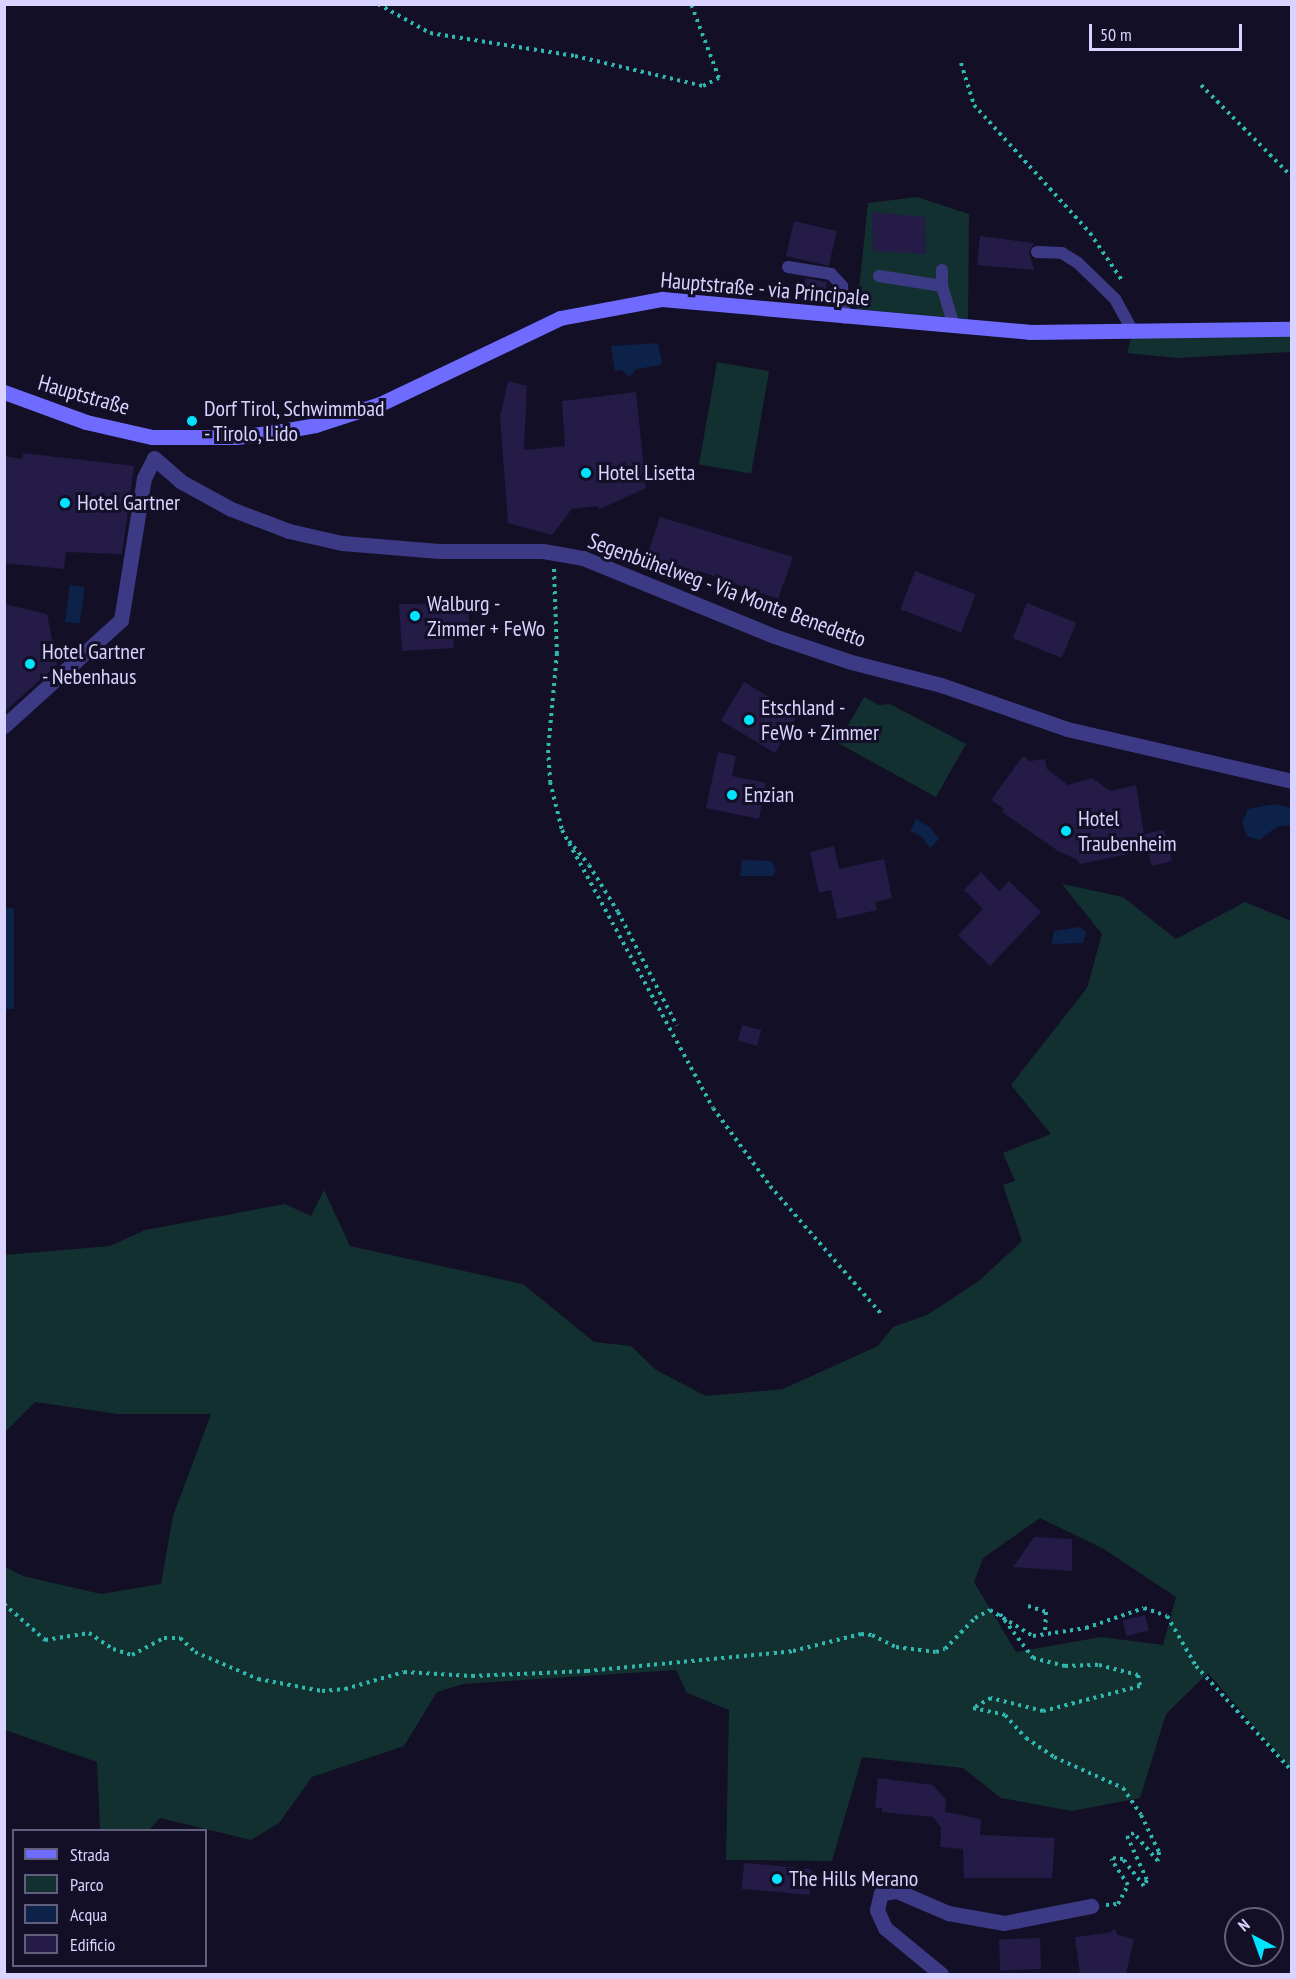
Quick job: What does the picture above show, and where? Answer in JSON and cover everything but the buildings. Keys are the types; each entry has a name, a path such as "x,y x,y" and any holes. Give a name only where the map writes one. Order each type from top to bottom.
{"street":[{"name":"Hauptstraße - via Principale","path":"152,437 237,437 315,425 380,404 560,318 662,299 845,318 1029,332 1292,329"},
{"name":"Hauptstraße","path":"4,392 86,422 152,437"},
{"path":"4,726 121,620 146,467 154,458 152,437"},
{"name":"Segenbühelweg - Via Monte Benedetto","path":"154,458 180,481 231,509 289,531 342,543 553,553 583,558 774,636 851,662 941,685 1067,729 1292,781"},
{"path":"941,1974 885,1928 877,1910 881,1893 897,1891 948,1913 1004,1923 1091,1906"}],"lane":[{"path":"1037,252 1062,253 1078,263 1115,298 1133,331"},
{"path":"788,267 831,274 842,286 845,318"},
{"path":"942,270 942,285 954,326"},
{"path":"879,276 942,285"}],"path":[{"path":"378,4 430,33 566,54 703,87 719,78 692,4"},
{"path":"961,63 974,105 1090,232 1124,284"},
{"path":"1201,85 1292,177"},
{"path":"553,553 557,653 548,750 555,808 566,839 713,1108 770,1186 882,1315"},
{"path":"566,839 589,865 607,894 677,1026"},
{"path":"4,1604 45,1640 89,1633 112,1648 132,1655 164,1638 180,1638 195,1652 258,1679 322,1691 345,1689 404,1672 472,1676 587,1671 793,1651 861,1634 872,1635 896,1647 936,1652 956,1640 975,1618 990,1610 998,1611 1022,1632 1033,1636 1086,1628 1144,1608 1167,1616 1196,1666 1292,1771"},
{"path":"1028,1606 1046,1612 1046,1634"},
{"path":"998,1611 1033,1658 1065,1666 1099,1665 1138,1675 1140,1686 1043,1711 991,1698 973,1708 1005,1715 1026,1738 1054,1757 1123,1788 1154,1842 1158,1861 1134,1833 1127,1836 1147,1880 1144,1886 1122,1859 1110,1858 1128,1885 1118,1904"}],"green space":[{"path":"917,197 969,214 968,319 857,309 868,203"},
{"path":"1291,329 1291,352 1177,358 1127,353 1133,331"},
{"path":"717,362 769,371 751,474 699,464"},
{"path":"864,697 879,705 890,704 966,744 936,797 838,743"},
{"path":"1062,884 1123,897 1176,939 1245,902 1291,921 1291,1769 1208,1673 1166,1714 1140,1798 1072,1811 1001,1798 963,1768 862,1757 832,1861 726,1860 729,1710 687,1693 676,1670 463,1684 437,1692 404,1746 312,1777 279,1823 251,1840 160,1818 150,1829 100,1829 97,1762 5,1730 5,1567 23,1576 101,1594 161,1584 173,1516 211,1414 118,1414 35,1402 5,1432 5,1255 110,1246 145,1230 285,1204 311,1216 324,1190 350,1246 523,1284 594,1342 631,1346 656,1370 706,1396 783,1389 878,1346 893,1327 927,1315 979,1281 1022,1241 1003,1185 1015,1181 1003,1153 1051,1134 1011,1085 1087,988 1102,934","holes":["1040,1518 1104,1549 1176,1597 1163,1645 1101,1637 1016,1652 974,1582 983,1558"]}],"water":[{"path":"658,343 662,365 636,369 630,377 621,370 615,371 611,346"},
{"path":"70,585 85,587 80,624 65,622"},
{"path":"1275,804 1291,808 1291,825 1277,827 1259,840 1247,836 1242,823 1248,809"},
{"path":"916,819 930,827 939,839 930,848 922,837 910,831"},
{"path":"742,860 771,861 776,870 773,876 740,876"},
{"path":"5,908 14,908 14,1009 5,1009"},
{"path":"1079,927 1086,932 1083,943 1052,944 1054,931"}],"place":[{"name":"Dorf Tirol, Schwimmbad - Tirolo, Lido","path":"192,421"},
{"name":"Hotel Lisetta","path":"586,473"},
{"name":"Hotel Gartner","path":"65,503"},
{"name":"Walburg - Zimmer + FeWo","path":"415,616"},
{"name":"Hotel Gartner - Nebenhaus","path":"30,664"},
{"name":"Etschland - FeWo + Zimmer","path":"749,720"},
{"name":"Enzian","path":"732,795"},
{"name":"Hotel Traubenheim","path":"1066,831"},
{"name":"The Hills Merano","path":"777,1879"}]}
